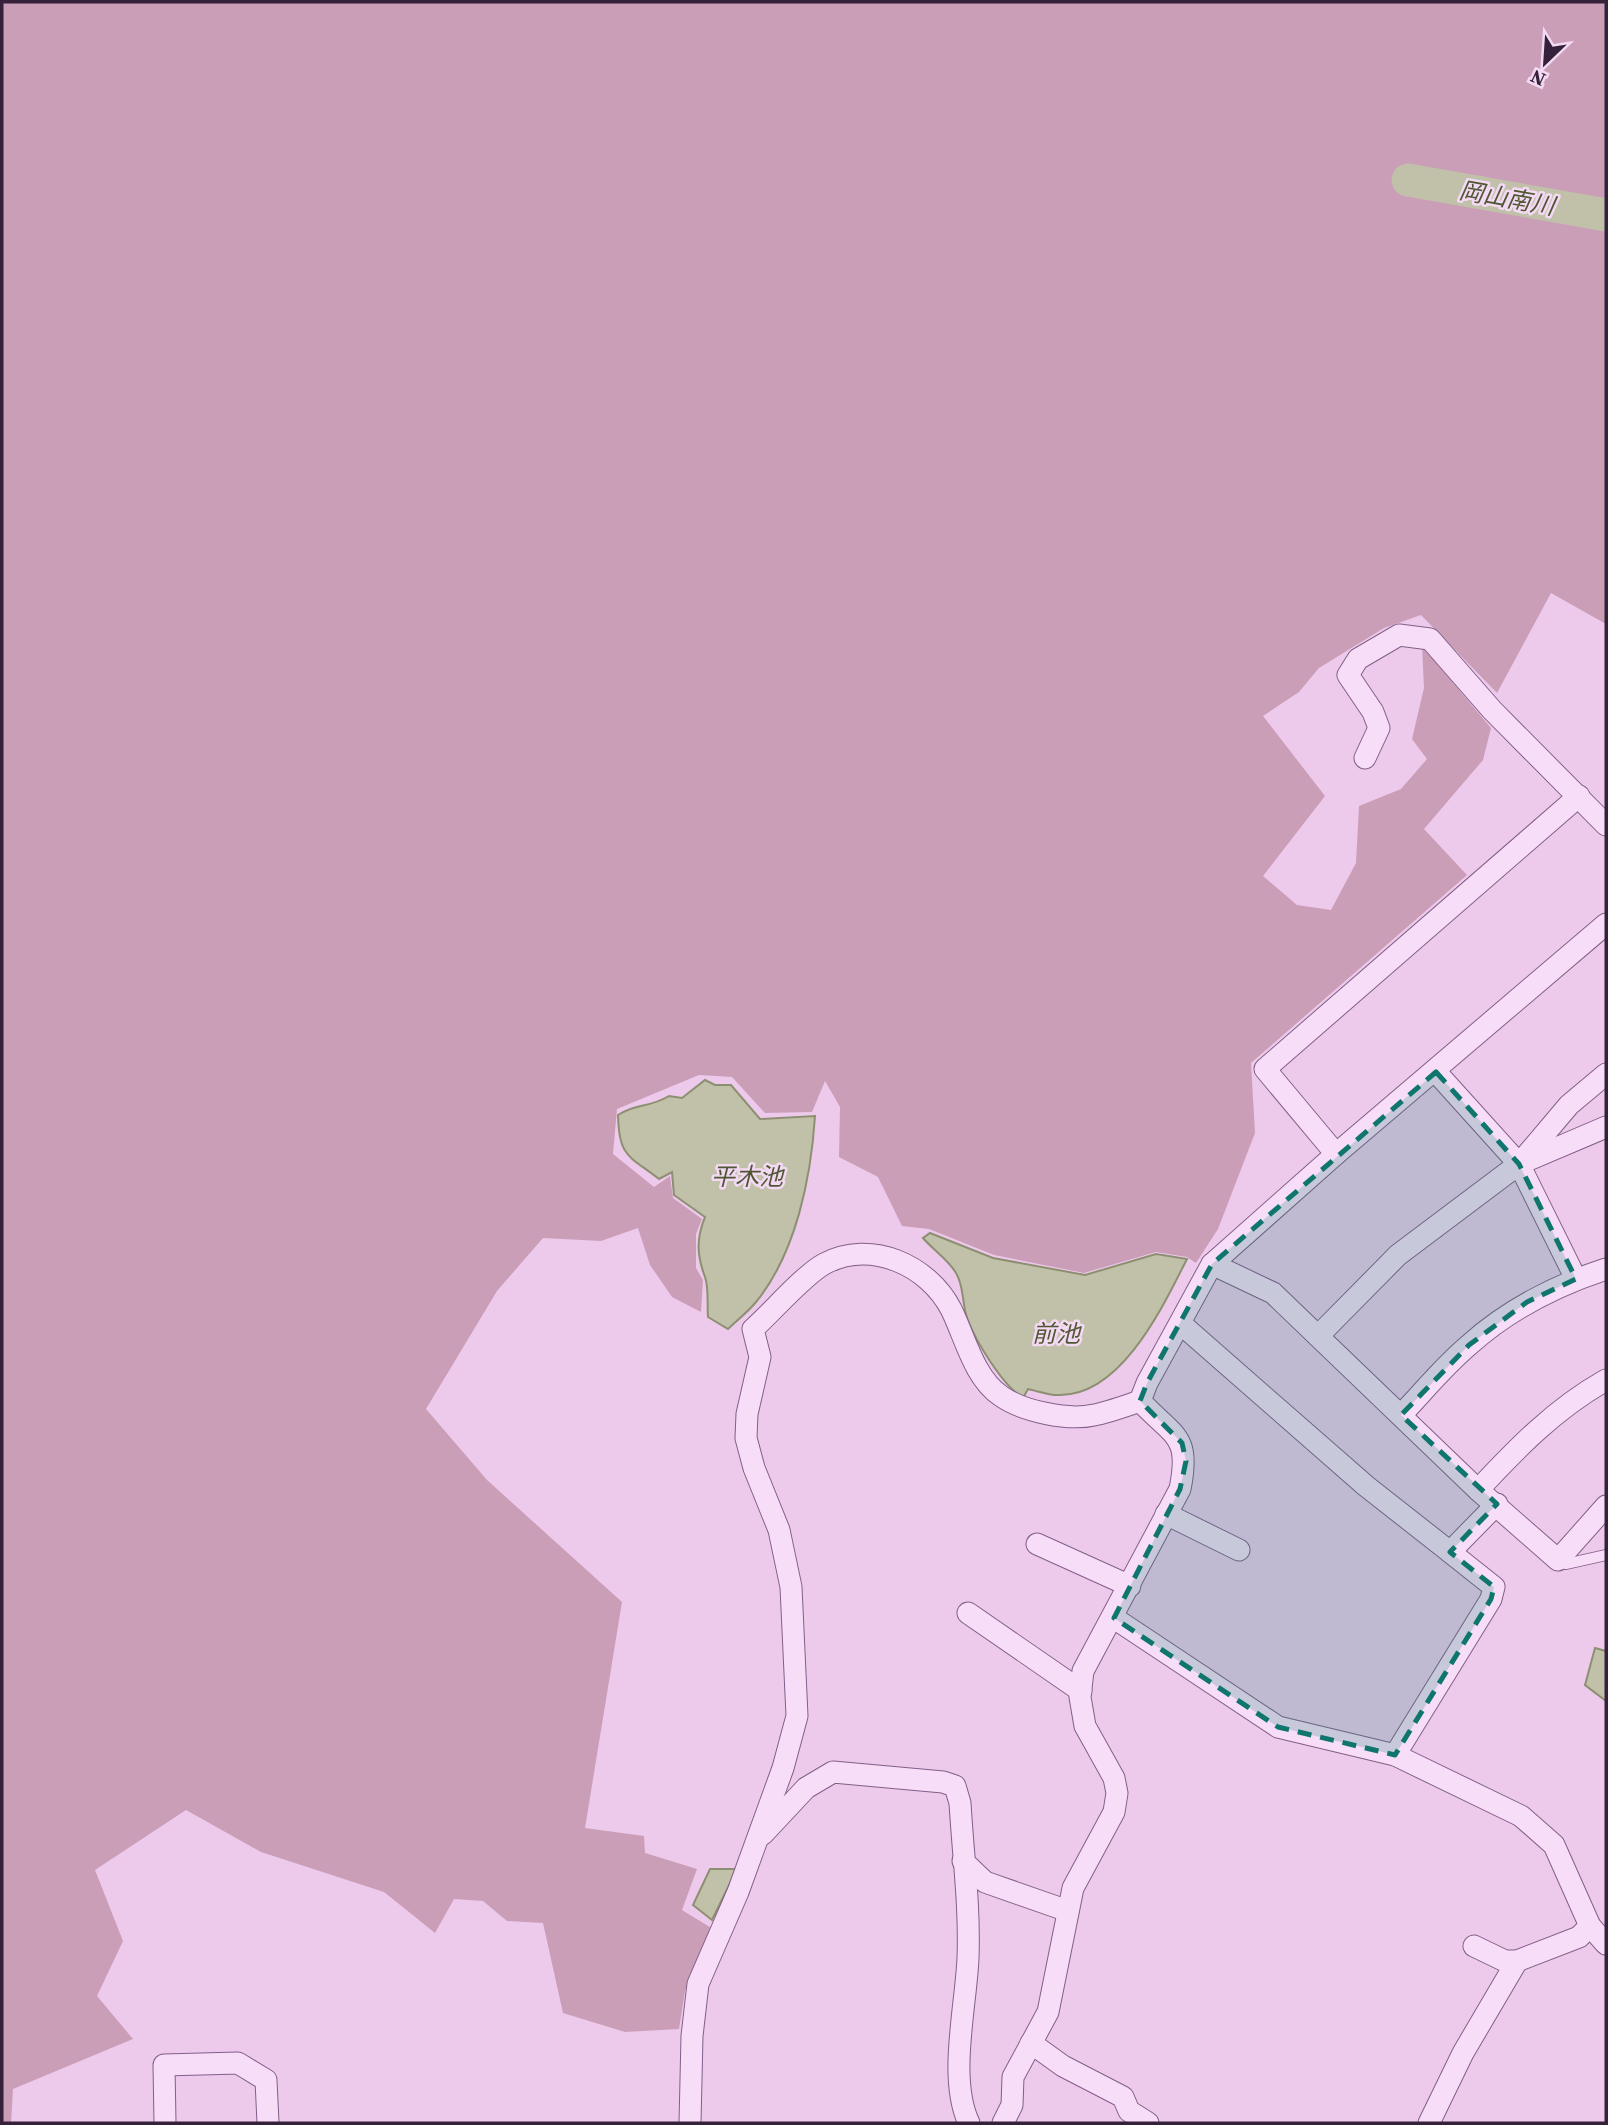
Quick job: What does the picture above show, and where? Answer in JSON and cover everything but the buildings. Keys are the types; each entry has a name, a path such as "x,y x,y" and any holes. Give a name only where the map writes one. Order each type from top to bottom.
{"street":[{"path":"1365,758 1379,729 1373,712 1349,675 1358,659 1399,635 1430,639 1492,710 1606,825"},
{"path":"1336,1154 1265,1069 1579,796"},
{"path":"1140,1401 1147,1382 1213,1264 1336,1154 1436,1072 1606,925"},
{"path":"1436,1072 1519,1164 1576,1279"},
{"path":"1318,1336 1398,1255 1519,1164 1569,1105 1606,1074"},
{"path":"1519,1164 1606,1126"},
{"path":"690,2123 692,2036 698,1984 783,1768 797,1716 791,1587 779,1531 754,1468 746,1438 747,1414 760,1357 753,1329 823,1265 853,1255 895,1258 914,1267 937,1288 986,1384 1001,1396 1019,1405 1070,1416 1092,1416 1140,1401"},
{"path":"1213,1264 1273,1293 1478,1490 1558,1560 1606,1506"},
{"path":"1401,1415 1469,1345 1527,1303 1576,1279 1606,1269"},
{"path":"1181,1324 1366,1486 1493,1587 1491,1599 1395,1755"},
{"path":"1478,1490 1537,1427 1572,1399 1606,1380"},
{"path":"1003,2123 1012,2105 1013,2077 1048,2011 1073,1888 1114,1812 1117,1793 1103,1754 1085,1726 1081,1691 1083,1671 1114,1618 1180,1489 1186,1461 1182,1443 1140,1401"},
{"path":"1450,1552 1496,1504"},
{"path":"1167,1514 1239,1549"},
{"path":"1037,1544 1130,1586"},
{"path":"968,1613 1081,1691"},
{"path":"1114,1618 1278,1727 1395,1755 1521,1816 1554,1845 1590,1926 1606,1944"},
{"path":"756,1841 806,1788 833,1772 943,1782 955,1786 960,1802 968,1957 960,2060 962,2109 969,2123"},
{"path":"963,1861 985,1882 1068,1912"},
{"path":"1474,1946 1505,1961 1517,1961 1579,1937 1590,1926"},
{"path":"1429,2123 1463,2053 1517,1961"},
{"path":"1031,2043 1063,2066 1124,2097 1121,2115"},
{"path":"165,2123 164,2065 238,2063 266,2080 268,2123"},
{"path":"1121,2115 1129,2112 1148,2123"}],"lane":[{"path":"1558,1560 1566,1564 1606,1555"}],"highlighted area":[{"path":"1436,1072 1519,1164 1576,1279 1527,1302 1469,1345 1401,1415 1497,1504 1450,1552 1494,1587 1491,1599 1395,1755 1278,1727 1114,1618 1180,1489 1186,1461 1182,1443 1140,1401 1147,1383 1212,1264"}],"shaded area":[{"path":"2,2 1606,2 1606,624 1551,593 1497,693 1421,615 1384,628 1319,668 1299,692 1263,716 1325,796 1263,876 1297,905 1331,910 1356,863 1359,806 1401,789 1427,759 1412,739 1424,688 1422,646 1491,728 1483,760 1424,829 1467,875 1251,1063 1255,1133 1218,1229 1196,1263 1187,1257 1156,1252 1084,1273 994,1255 929,1229 902,1226 878,1177 839,1157 840,1107 825,1081 812,1112 765,1113 732,1077 699,1075 617,1109 613,1154 654,1187 670,1176 673,1198 702,1219 696,1234 696,1268 703,1280 701,1312 672,1297 650,1265 638,1228 601,1241 543,1238 497,1291 426,1409 487,1480 622,1602 585,1828 644,1836 645,1853 697,1869 682,1910 713,1929 685,1991 679,2029 625,2032 563,2013 543,1923 507,1921 483,1901 454,1899 435,1933 384,1892 261,1852 186,1810 95,1870 123,1941 97,1996 133,2039 13,2089 11,2123 2,2123"}],"water":[{"name":"平木池","path":"705,1080 715,1085 731,1085 760,1119 815,1116 805,1189 782,1261 753,1306 728,1329 708,1317 707,1286 699,1247 705,1217 674,1195 672,1172 659,1179 627,1154 619,1129 618,1115 625,1111 655,1103 669,1096 682,1098"},
{"name":"前池","path":"930,1233 993,1258 1085,1275 1156,1254 1187,1259 1153,1323 1138,1345 1103,1380 1082,1391 1060,1395 1028,1389 1023,1398 1005,1381 978,1341 966,1315 961,1284 956,1273 923,1238"},
{"path":"1595,1648 1606,1651 1606,1701 1585,1685"},
{"path":"710,1869 737,1869 712,1920 693,1905"}],"waterway":[{"name":"岡山南川","path":"1408,180 1606,215"}]}
